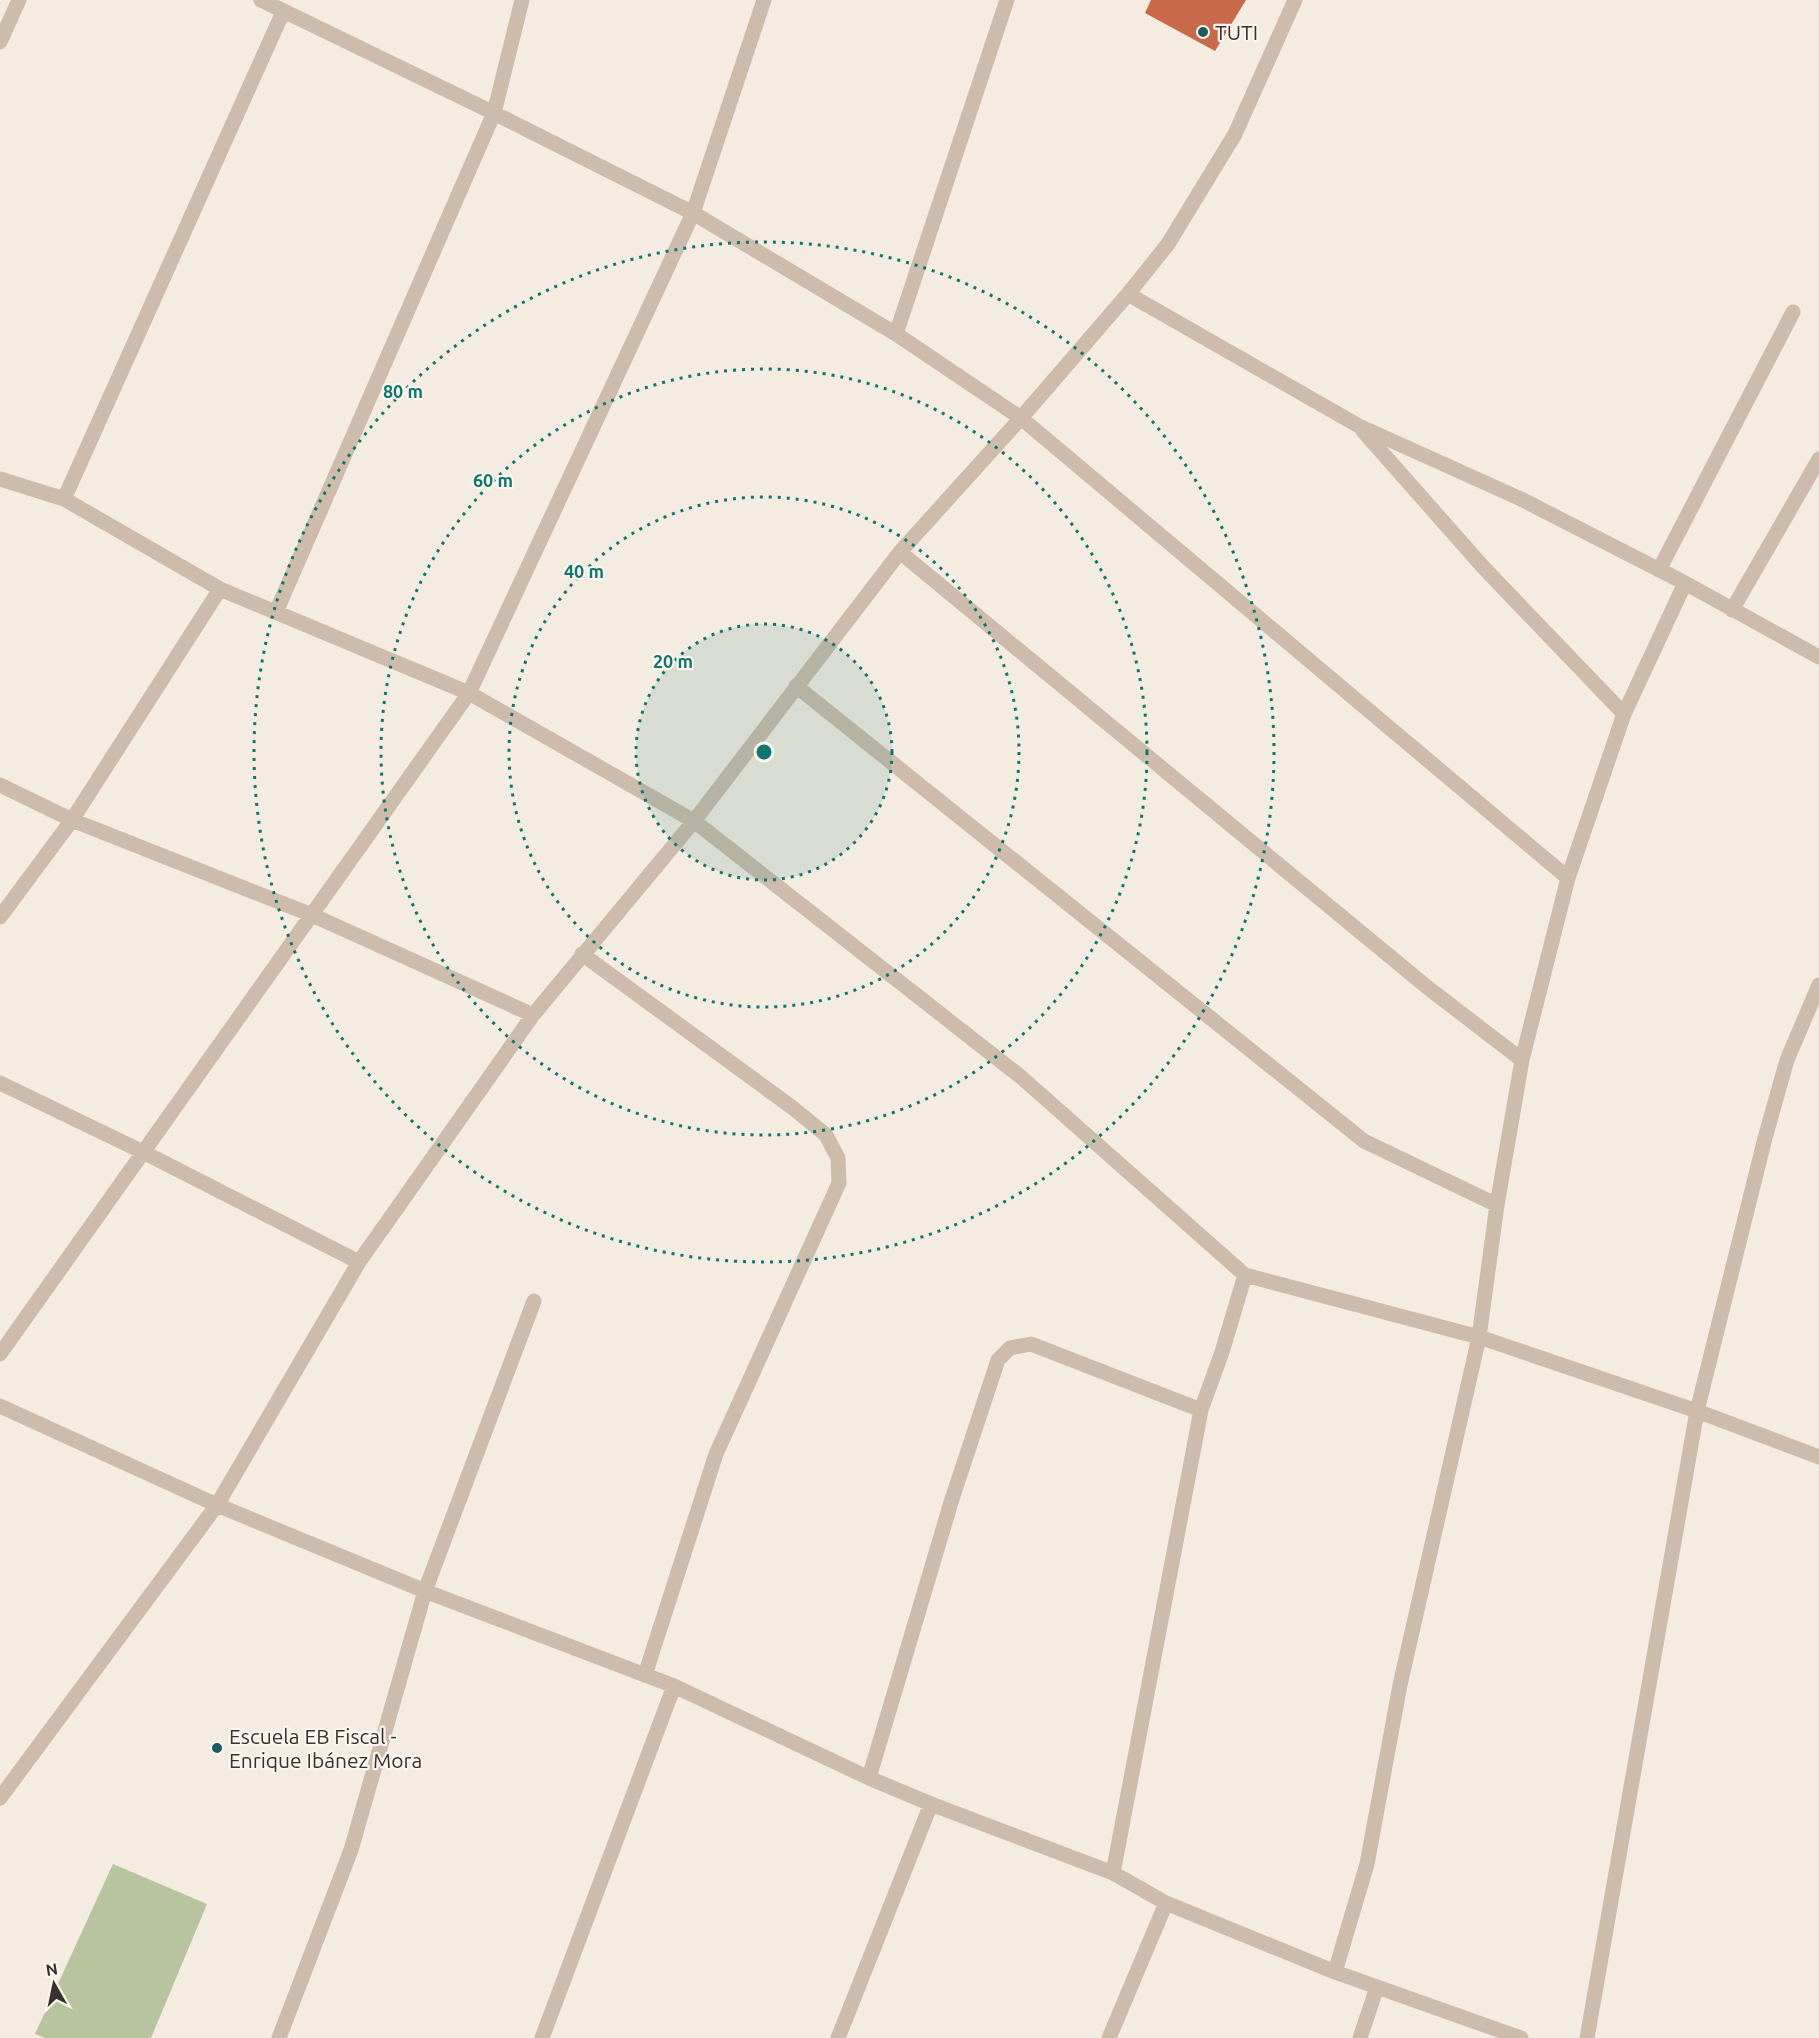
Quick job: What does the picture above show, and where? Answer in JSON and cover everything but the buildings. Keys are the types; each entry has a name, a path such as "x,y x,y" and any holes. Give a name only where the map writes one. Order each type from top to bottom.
{"street":[{"path":"0,42 20,0"},
{"path":"261,0 693,213 896,334 1021,418 1568,878"},
{"path":"276,612 494,113 522,0"},
{"path":"0,1354 469,693 693,213 764,0"},
{"path":"896,334 1007,0"},
{"path":"0,1798 217,1505 359,1262 533,1015 694,821 900,552 1021,418 1168,244 1235,134 1295,0"},
{"path":"64,499 283,12"},
{"path":"1128,294 1359,426 1521,499 1659,570 1819,657"},
{"path":"1659,570 1793,312"},
{"path":"1359,426 1484,568 1624,714"},
{"path":"1732,609 1819,459"},
{"path":"0,479 64,499 220,589 469,693 694,821 1020,1077 1245,1275 1479,1337 1697,1412 1819,1457"},
{"path":"900,552 1427,987 1522,1060"},
{"path":"1335,1972 1367,1864 1400,1685 1479,1337 1497,1205 1522,1060 1568,878 1624,714 1685,584"},
{"path":"0,917 72,820 220,589"},
{"path":"796,686 1364,1141 1497,1205"},
{"path":"0,785 72,820 312,915 533,1015"},
{"path":"582,954 793,1108 826,1135 838,1158 839,1183 716,1454 645,1675"},
{"path":"1587,2038 1697,1412 1765,1138 1787,1060 1819,985"},
{"path":"0,1083 143,1152 359,1262"},
{"path":"1113,1873 1201,1410 1222,1352 1245,1275"},
{"path":"279,2038 351,1850 425,1591 534,1301"},
{"path":"868,1778 952,1499 998,1360 1010,1348 1031,1344 1201,1410"},
{"path":"0,1406 217,1505 425,1591 674,1686 868,1778 1113,1873 1166,1903 1335,1972 1521,2038"},
{"path":"542,2038 674,1686"},
{"path":"838,2038 931,1804"},
{"path":"1109,2038 1166,1903"},
{"path":"1360,2038 1377,1987"}],"green space":[{"path":"113,1864 207,1904 151,2038 45,2038 35,2034"}],"place":[{"name":"TUTI","path":"1203,32"},
{"name":"Escuela EB Fiscal - Enrique Ibánez Mora","path":"217,1748"}]}
